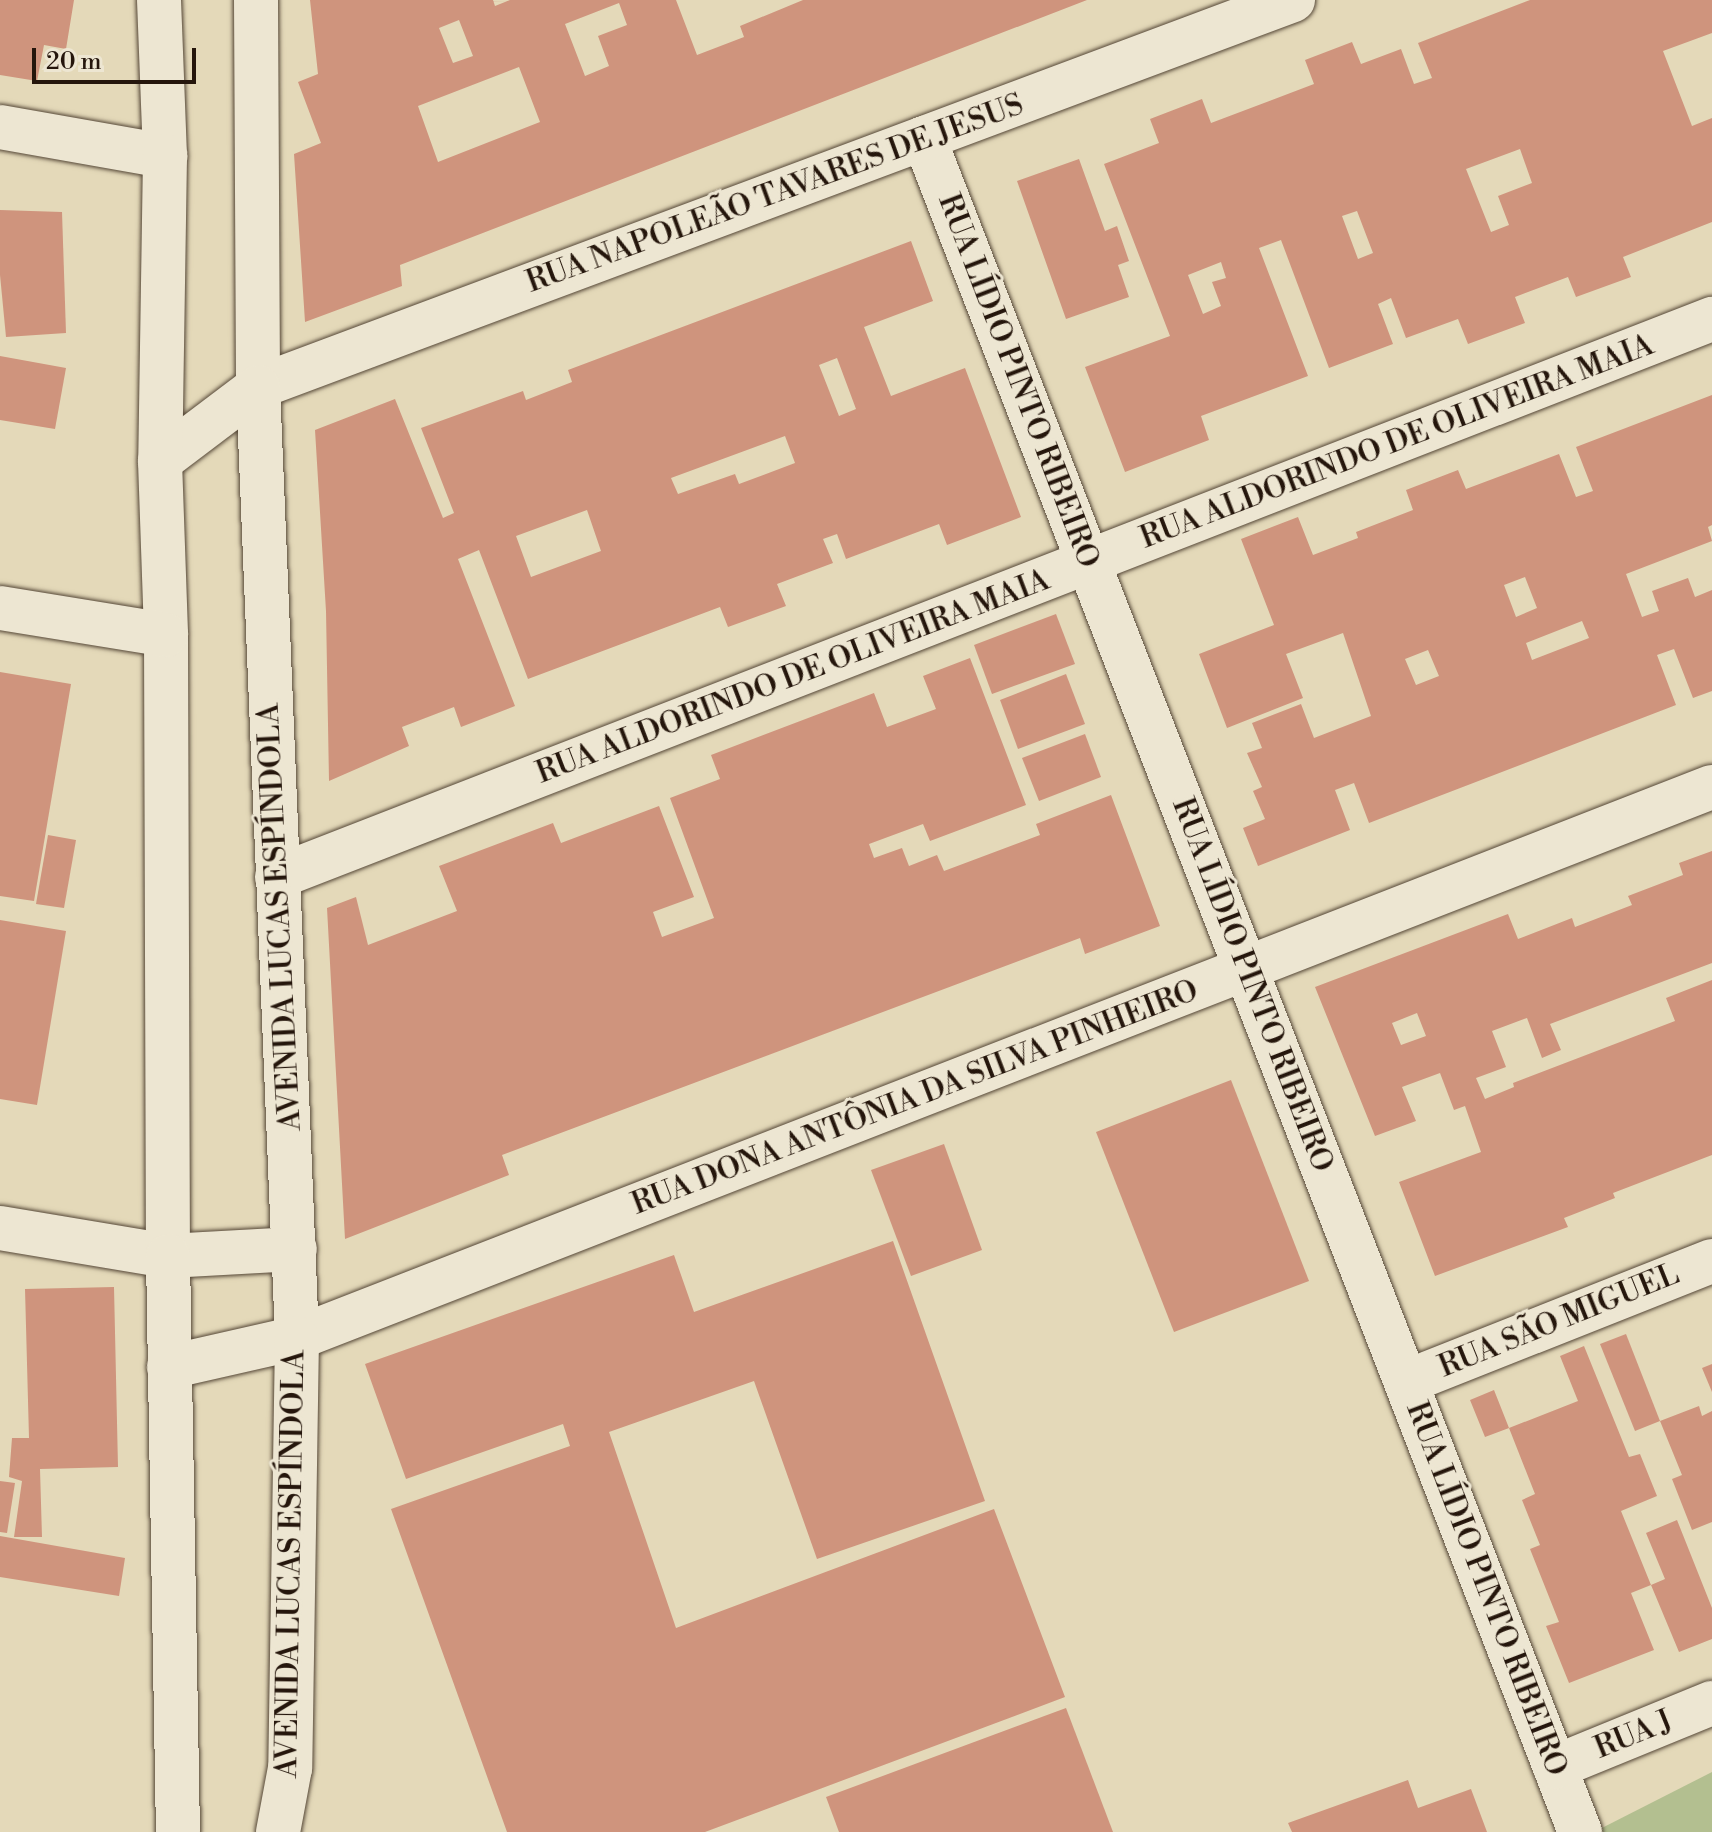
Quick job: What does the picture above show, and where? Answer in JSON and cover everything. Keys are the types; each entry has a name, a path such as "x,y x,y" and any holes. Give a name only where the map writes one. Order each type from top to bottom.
{"street":[{"path":"159,0 165,156 160,461 166,635 169,1367 178,1832"},
{"name":"AVENIDA LUCAS ESPÍNDOLA","path":"256,0 258,387 297,1338 290,1768 278,1832"},
{"name":"RUA NAPOLEÃO TAVARES DE JESUS","path":"160,461 258,387 1293,0"},
{"path":"0,127 165,156"},
{"name":"RUA LÍDIO PINTO RIBEIRO","path":"924,138 1580,1832"},
{"name":"RUA ALDORINDO DE OLIVEIRA MAIA","path":"277,877 1712,319"},
{"path":"0,608 166,635"},
{"name":"RUA DONA ANTÔNIA DA SILVA PINHEIRO","path":"169,1367 297,1338 1712,787"},
{"path":"0,1228 168,1256 295,1249"},
{"name":"RUA SÃO MIGUEL","path":"1406,1382 1712,1261"},
{"name":"RUA J","path":"1555,1767 1712,1703"}],"green space":[{"path":"1712,1772 1712,1832 1594,1832"}],"building":[{"path":"0,0 74,0 66,49 44,45 37,81 0,75"},
{"path":"310,0 493,0 495,6 510,0 676,0 697,55 744,37 740,26 803,0 1087,0 400,265 402,286 305,322 294,154 321,143 298,82 318,74","holes":["619,3 627,25 598,36 609,66 585,76 565,24","459,20 473,56 453,63 439,28","519,67 540,122 438,162 418,106"]},
{"path":"1530,0 1712,0 1712,33 1663,51 1692,126 1712,118 1712,222 1623,257 1631,277 1576,297 1568,277 1515,297 1525,323 1468,344 1458,319 1406,338 1391,298 1378,304 1393,344 1329,368 1281,240 1259,248 1308,376 1201,416 1209,440 1125,472 1085,367 1170,336 1104,164 1159,143 1150,119 1202,99 1211,123 1314,84 1305,60 1352,42 1361,64 1401,49 1414,84 1432,78 1418,43","holes":["1520,149 1532,183 1498,196 1509,225 1491,232 1466,169","1357,211 1373,253 1358,259 1342,216","1221,262 1226,278 1212,282 1221,306 1203,314 1188,275"]},
{"path":"1079,159 1105,231 1117,226 1129,261 1118,265 1129,297 1066,319 1017,181"},
{"path":"0,210 62,212 66,333 6,337 0,275"},
{"path":"911,241 933,301 864,327 891,396 965,368 1021,517 947,545 939,524 846,559 837,534 823,539 833,563 777,584 786,606 728,627 720,607 528,679 479,550 458,559 515,706 461,727 454,707 402,727 409,746 329,781 326,611 315,430 395,399 443,518 454,513 421,428 523,391 526,400 572,382 568,370","holes":["837,358 856,409 839,416 819,365","785,436 795,463 739,484 735,474 678,494 671,478","587,510 601,551 531,577 516,536"]},
{"path":"0,356 66,368 55,429 0,420"},
{"path":"1712,395 1712,525 1708,527 1712,541 1626,574 1642,617 1659,611 1652,591 1688,578 1695,597 1712,590 1712,691 1693,698 1674,649 1657,655 1676,705 1369,823 1354,783 1335,790 1350,830 1258,866 1243,828 1265,819 1253,791 1262,787 1247,753 1262,748 1252,723 1301,704 1314,738 1371,716 1343,633 1286,654 1303,698 1227,728 1199,654 1274,625 1241,539 1298,517 1313,555 1358,538 1356,532 1413,510 1406,490 1458,470 1466,489 1559,454 1576,497 1593,491 1576,447","holes":["1525,577 1537,608 1516,617 1504,585","1582,621 1589,638 1532,660 1526,643","1428,650 1439,676 1416,685 1405,659"]},
{"path":"1056,614 1075,664 992,694 974,645"},
{"path":"970,658 1026,805 930,841 923,824 869,844 874,858 902,848 909,866 937,855 944,871 1040,835 1036,824 1111,795 1160,926 1085,954 1080,938 502,1155 509,1175 345,1239 327,908 356,897 368,945 457,911 439,866 553,823 561,843 659,806 694,897 653,912 662,937 714,918 670,798 720,779 711,755 874,693 887,727 936,709 923,676"},
{"path":"0,672 71,684 34,901 0,896"},
{"path":"1066,674 1085,724 1018,749 1000,700"},
{"path":"1085,734 1101,777 1039,801 1022,758"},
{"path":"48,835 76,840 64,908 36,904"},
{"path":"1712,851 1712,963 1550,1024 1561,1050 1542,1058 1527,1018 1492,1031 1506,1067 1476,1078 1485,1099 1514,1087 1513,1083 1675,1021 1666,998 1712,980 1712,1155 1613,1193 1615,1198 1564,1218 1568,1227 1435,1276 1399,1182 1481,1152 1465,1106 1454,1110 1440,1073 1402,1087 1416,1121 1375,1136 1315,987 1508,914 1518,939 1572,918 1575,927 1632,905 1628,896 1683,875 1679,863","holes":["1417,1013 1426,1036 1401,1045 1392,1023"]},
{"path":"0,920 66,931 37,1105 0,1099"},
{"path":"1231,1080 1309,1281 1174,1332 1096,1132"},
{"path":"944,1144 982,1250 911,1276 871,1170"},
{"path":"893,1241 985,1501 817,1559 754,1381 609,1432 676,1628 994,1509 1065,1697 705,1832 507,1832 391,1509 570,1446 563,1424 406,1479 365,1364 674,1255 694,1312"},
{"path":"114,1287 118,1467 40,1469 42,1537 14,1537 22,1481 9,1477 12,1438 29,1438 25,1289"},
{"path":"1626,1334 1660,1421 1635,1431 1600,1344"},
{"path":"1584,1346 1629,1457 1640,1454 1657,1496 1621,1511 1651,1585 1631,1593 1654,1650 1569,1683 1546,1626 1559,1622 1530,1549 1540,1545 1522,1500 1535,1494 1509,1428 1578,1401 1560,1356"},
{"path":"1712,1364 1712,1392 1702,1368"},
{"path":"1494,1390 1509,1428 1485,1437 1470,1400"},
{"path":"1699,1406 1702,1416 1712,1411 1712,1522 1692,1530 1672,1479 1682,1475 1660,1421"},
{"path":"0,1481 15,1483 7,1533 0,1532"},
{"path":"1677,1520 1712,1608 1712,1639 1679,1652 1651,1585 1665,1579 1646,1533"},
{"path":"0,1536 125,1558 119,1596 0,1577"},
{"path":"1066,1708 1113,1832 839,1832 826,1797"},
{"path":"1408,1780 1418,1808 1471,1789 1487,1832 1292,1832 1288,1823"}]}
